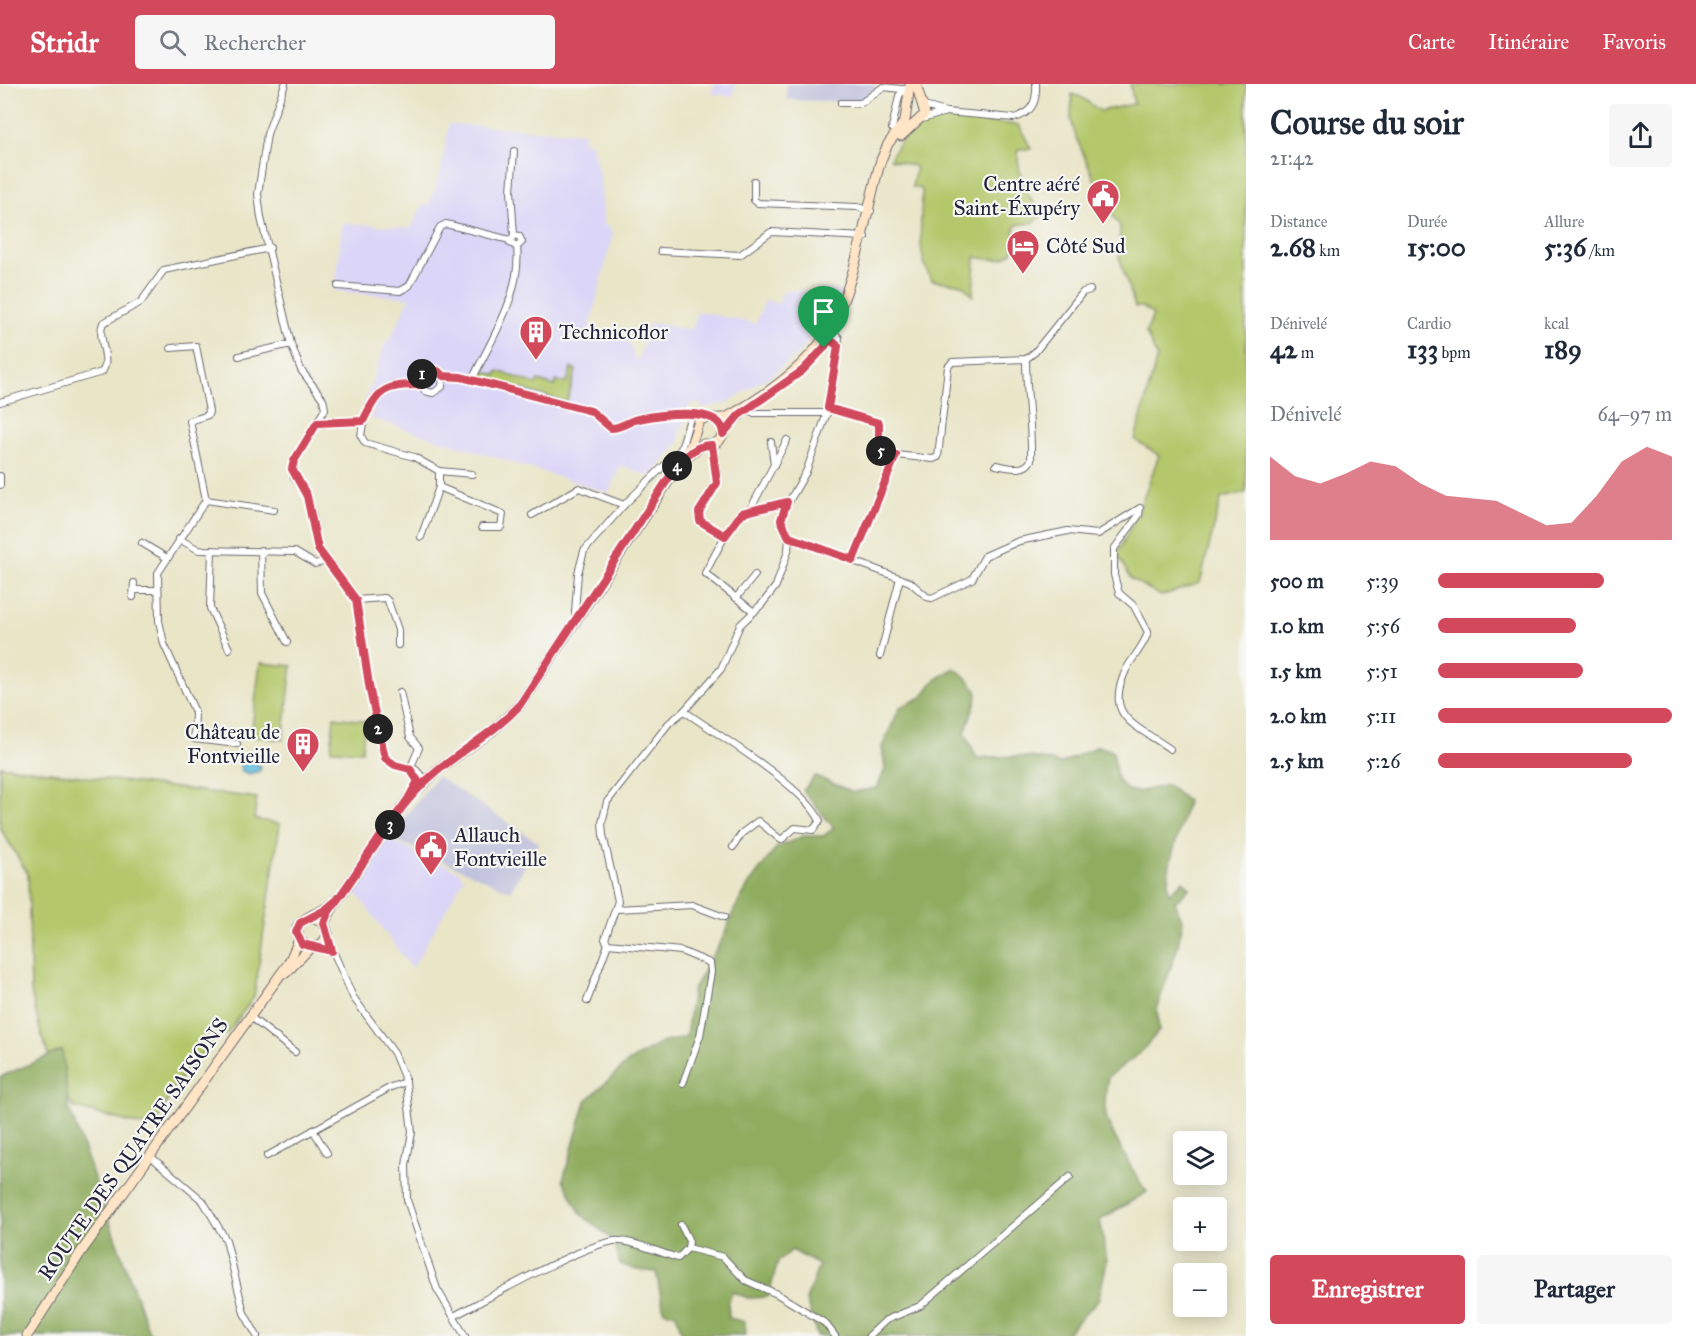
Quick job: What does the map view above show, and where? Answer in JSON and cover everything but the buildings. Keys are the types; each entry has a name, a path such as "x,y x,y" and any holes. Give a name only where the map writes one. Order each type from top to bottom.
{"main road":[{"path":"910,87 923,105 926,114 913,116"},
{"path":"910,87 913,116"},
{"path":"748,408 802,371 832,333 848,304 869,210 890,153 913,116 916,102 923,105"},
{"path":"708,445 696,429 712,418 730,416 790,374 810,357 832,333"},
{"name":"ROUTE DES QUATRE SAISONS","path":"682,460 719,441 748,408"},
{"path":"712,418 722,426 723,434"},
{"name":"ROUTE DES QUATRE SAISONS","path":"324,923 338,899 423,780 492,731 519,706 682,460 696,429"},
{"name":"ROUTE DES QUATRE SAISONS","path":"27,1336 149,1155 273,985 299,940 296,932 300,923 313,917 338,899"},
{"path":"313,917 324,923 327,937"},
{"name":"ROUTE DES QUATRE SAISONS","path":"273,985 327,937"},
{"path":"299,940 314,948"}],"street":[{"path":"285,84 267,134 258,194 261,218 270,248 291,344 301,370 324,404 323,413 294,461 292,469 307,496 318,549 356,600 384,753 395,765 410,769 423,780"},
{"path":"913,116 946,112 1019,116 1034,105 1036,84"},
{"path":"841,103 861,104 883,87 910,87"},
{"path":"892,128 899,96 910,87"},
{"path":"923,105 946,112"},
{"path":"514,151 511,245 517,247"},
{"path":"754,181 754,200 758,203 869,210"},
{"path":"338,286 400,291 409,286 440,227 446,224 522,239 517,247 516,280 472,380"},
{"path":"661,251 740,255 771,232 863,237"},
{"path":"0,402 102,372 105,364 100,328 103,323 141,302 164,270 270,248"},
{"path":"748,408 754,413 827,411 879,423 879,449 882,453 933,459 938,457 948,367 952,362 1026,359 1035,352 1083,292 1090,290"},
{"path":"588,1001 608,944 605,939 617,909 616,884 603,835 602,824 607,802 669,723 684,711 721,669 740,625 776,586 788,551 789,537 781,520 787,502 806,472 827,411 838,346 832,333"},
{"path":"239,356 291,344"},
{"path":"171,348 196,346 209,411 208,415 190,421 206,500 158,573 159,621 164,644 195,712 194,740 237,744"},
{"path":"996,465 1022,469 1031,460 1032,419 1026,399 1026,359"},
{"path":"443,376 442,387 436,392 429,393 421,385 420,378 427,370 435,369 443,376 472,380 591,411 611,428 618,428 636,419 691,415 712,418"},
{"path":"421,385 396,385 385,389 363,421 361,436 365,442 414,457 440,471 451,470 472,474"},
{"path":"691,415 696,429"},
{"path":"577,620 575,612 578,573 584,551 624,505 681,449 691,415"},
{"path":"317,423 363,421"},
{"path":"750,510 787,441"},
{"path":"771,442 774,466"},
{"path":"708,445 717,483 698,516 700,521 725,536"},
{"path":"853,560 896,455"},
{"path":"421,537 439,487 440,471"},
{"path":"0,476 0,485"},
{"path":"439,487 503,514 501,527 482,527"},
{"path":"532,515 579,488 624,505"},
{"path":"206,500 274,510"},
{"path":"754,612 705,573 736,519 750,510 787,502"},
{"path":"789,537 900,578 917,586 927,597 935,597 972,579 985,556 1019,541 1068,531 1098,534 1140,508 1140,515 1114,549 1114,575 1119,593 1134,606 1149,632 1144,645 1126,669 1118,703 1122,714 1140,731 1170,749"},
{"path":"179,538 199,550 295,552 315,564 326,561"},
{"path":"142,543 167,558"},
{"path":"212,550 210,608 228,649"},
{"path":"261,550 262,593 286,642"},
{"path":"736,598 755,575"},
{"path":"880,656 900,578"},
{"path":"134,583 133,594 158,590"},
{"path":"356,600 385,598 388,601 398,630 398,645"},
{"path":"400,692 410,736 419,748 410,769"},
{"path":"684,711 776,776 795,792 820,821 813,830 795,828 781,840 758,821 742,833 733,847"},
{"path":"617,909 692,905 724,917"},
{"path":"327,937 353,997 394,1053 406,1082 412,1132 406,1165 407,1200 437,1289 465,1336"},
{"path":"608,944 681,951 710,963 711,972 700,1036 683,1083"},
{"path":"314,948 332,951"},
{"path":"249,1016 295,1052"},
{"path":"267,1156 391,1087 400,1086 406,1082"},
{"path":"313,1130 327,1153"},
{"path":"149,1155 203,1200 226,1240 244,1312 257,1336"},
{"path":"869,1336 886,1320 920,1306 995,1244 1006,1231 1070,1177"},
{"path":"453,1316 582,1251 607,1241 621,1241 678,1258 688,1248 689,1241 681,1225"},
{"path":"688,1248 723,1257 746,1280 777,1294 825,1323 835,1336"}],"shaded area":[{"path":"714,84 736,84 733,96 711,94"},
{"path":"786,84 874,84 875,88 861,102 787,100"},
{"path":"449,124 585,133 582,141 591,142 600,178 604,225 611,229 613,234 589,330 605,332 626,340 632,348 634,358 638,360 650,323 692,330 697,311 756,324 765,300 778,304 783,291 842,290 838,303 816,335 813,334 798,354 770,376 725,404 701,408 699,403 690,403 688,409 682,410 686,424 679,430 680,440 665,460 649,477 621,465 609,493 370,418 374,410 364,404 386,340 390,340 410,298 335,291 342,223 411,228 422,205 429,205 441,170"},
{"path":"437,776 539,843 510,891 389,837"},
{"path":"386,839 458,871 464,878 412,969 352,887"}],"green space":[{"path":"1130,84 1246,84 1246,493 1221,498 1200,583 1161,596 1131,579 1117,554 1138,513 1159,455 1135,440 1157,357 1146,333 1153,315 1142,307 1135,307 1119,257 1120,226 1105,204 1071,120 1072,94 1081,97 1100,111 1134,104"},
{"path":"942,118 1019,125 1031,149 1018,149 1019,168 1027,192 1042,215 1035,222 1016,225 1014,233 1019,239 1007,256 996,259 975,257 973,296 963,285 932,280 921,248 922,189 912,187 916,167 890,159 899,143 917,127"},
{"path":"484,365 487,366 484,371 496,375 498,371 536,384 538,381 555,386 556,381 567,383 571,368 576,370 567,402 484,379 481,374"},
{"path":"260,663 292,666 283,740 251,736"},
{"path":"954,668 976,690 977,696 965,733 977,758 1029,757 1060,764 1098,746 1113,751 1117,779 1127,790 1138,792 1168,785 1187,801 1171,858 1168,881 1169,893 1183,881 1190,888 1175,902 1183,922 1177,949 1157,1008 1159,1031 1140,1053 1108,1077 1105,1101 1108,1122 1147,1192 1100,1220 1107,1261 1099,1299 1064,1336 817,1336 806,1300 819,1265 792,1250 778,1262 768,1297 748,1298 733,1292 728,1301 729,1318 745,1322 746,1335 682,1334 676,1314 664,1311 656,1272 637,1270 620,1264 614,1241 581,1214 563,1180 586,1101 628,1062 661,1043 686,1037 693,989 724,936 734,910 749,884 776,848 803,836 823,836 834,828 803,791 815,776 853,792 877,788 885,769 882,747 900,707 922,697 934,681"},
{"path":"334,717 365,721 362,751 331,750"},
{"path":"0,766 257,798 254,819 280,824 254,997 227,1034 219,1034 176,1084 154,1129 73,1107 57,1078 42,1038 31,992 28,874 0,828"},
{"path":"62,1050 69,1108 149,1332 158,1336 0,1336 0,1077"}],"water":[{"path":"252,761 261,766 260,771 249,774 241,771 240,764"}],"place":[{"name":"Centre aéré Saint-Éxupéry","path":"1103,225"},
{"name":"Côté Sud","path":"1023,275"},
{"name":"Technicoflor","path":"536,361"},
{"name":"Château de Fontvieille","path":"303,773"},
{"name":"Allauch Fontvieille","path":"431,876"}],"route":[{"path":"824,348 794,378 739,415 723,434 720,422 711,417 694,414 636,419 618,428 611,428 607,427 591,411 461,377 443,376 435,369 424,372 420,378 421,385 396,385 385,389 373,402 363,421 317,423 294,461 292,469 294,477 307,496 313,516 318,549 356,600 370,691 385,758 395,765 410,769 418,781 408,799 328,913 324,923 332,951 318,947 310,948 302,944 297,936 297,927 303,920 325,910 338,899 408,799 439,769 492,731 519,706 670,476 682,460 695,450 704,444 712,445 717,483 699,512 700,521 725,536 742,513 787,502 781,520 789,537 853,560 896,455 882,453 879,449 877,444 879,423 828,408 838,346 829,339 824,348"}]}
